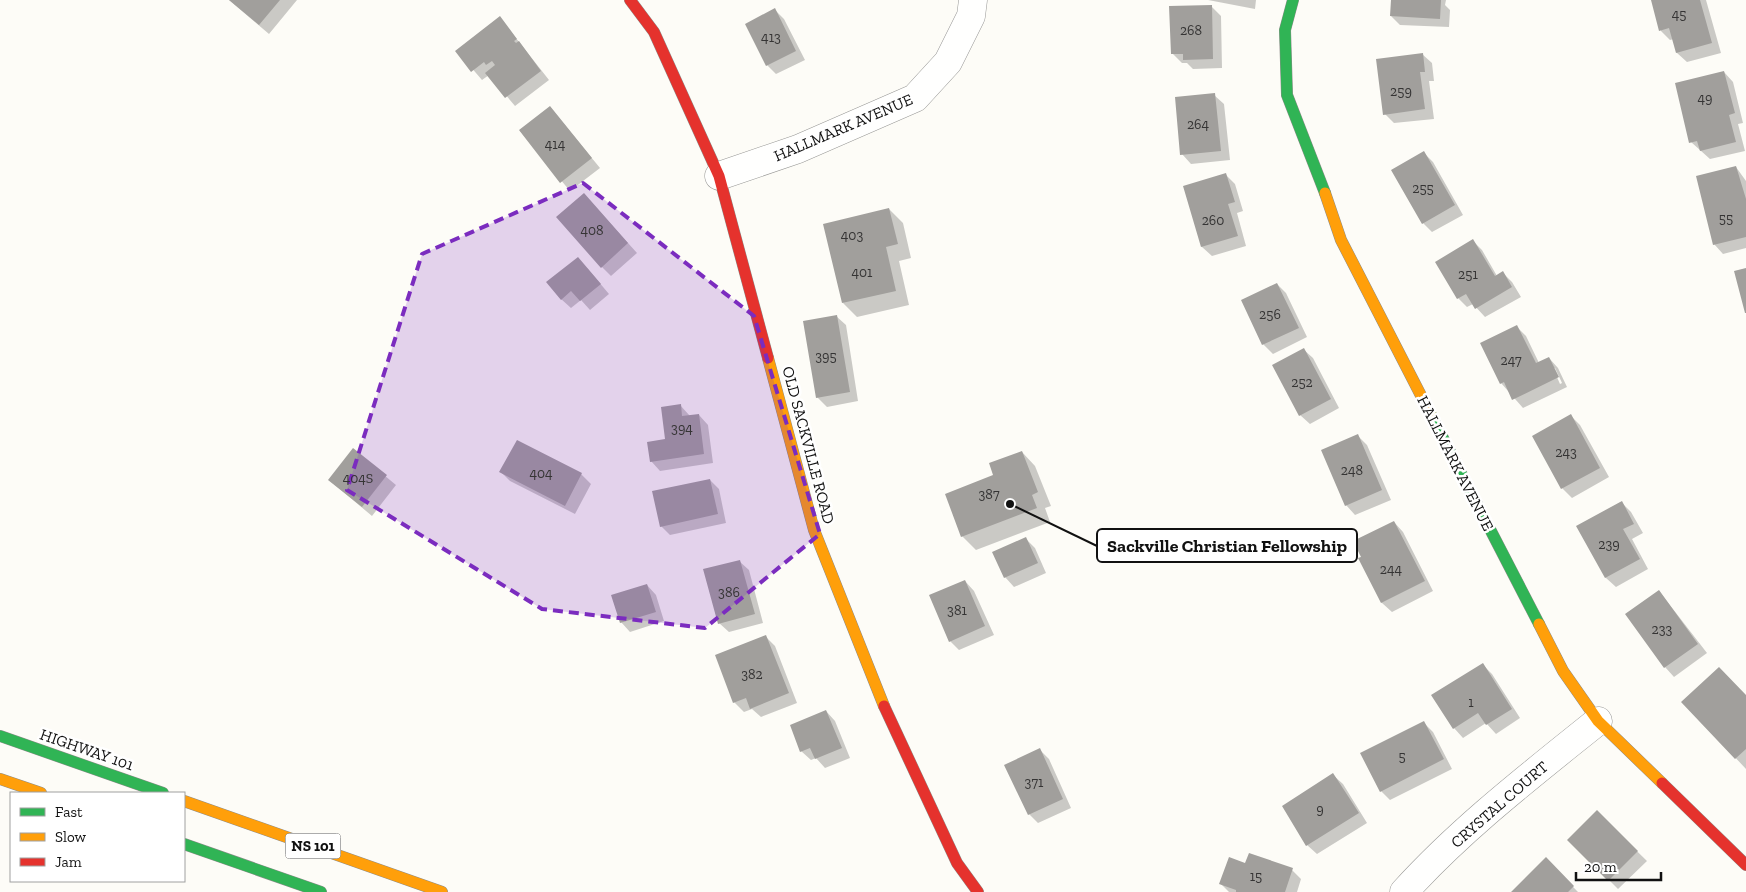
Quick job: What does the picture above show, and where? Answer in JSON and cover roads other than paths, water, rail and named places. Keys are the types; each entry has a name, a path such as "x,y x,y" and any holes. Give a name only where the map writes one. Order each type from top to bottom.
{"main road":[{"name":"OLD SACKVILLE ROAD","path":"630,0 654,32 719,176 814,530 901,747 957,863 978,892"},
{"name":"HALLMARK AVENUE","path":"1293,0 1285,30 1287,95 1314,160 1341,240 1563,671 1598,721 1746,865"},
{"name":"HIGHWAY 101","path":"0,736 160,792"},
{"path":"0,779 38,792"},
{"name":"NS 101","path":"185,801 442,892"},
{"name":"NS 101","path":"185,844 321,892"}],"street":[{"name":"HALLMARK AVENUE","path":"719,176 798,149 915,98 948,62 971,16 973,0"},
{"name":"CRYSTAL COURT","path":"1404,892 1429,865 1508,793 1598,721"}],"place":[{"name":"Sackville Christian Fellowship","path":"1010,504"}]}
